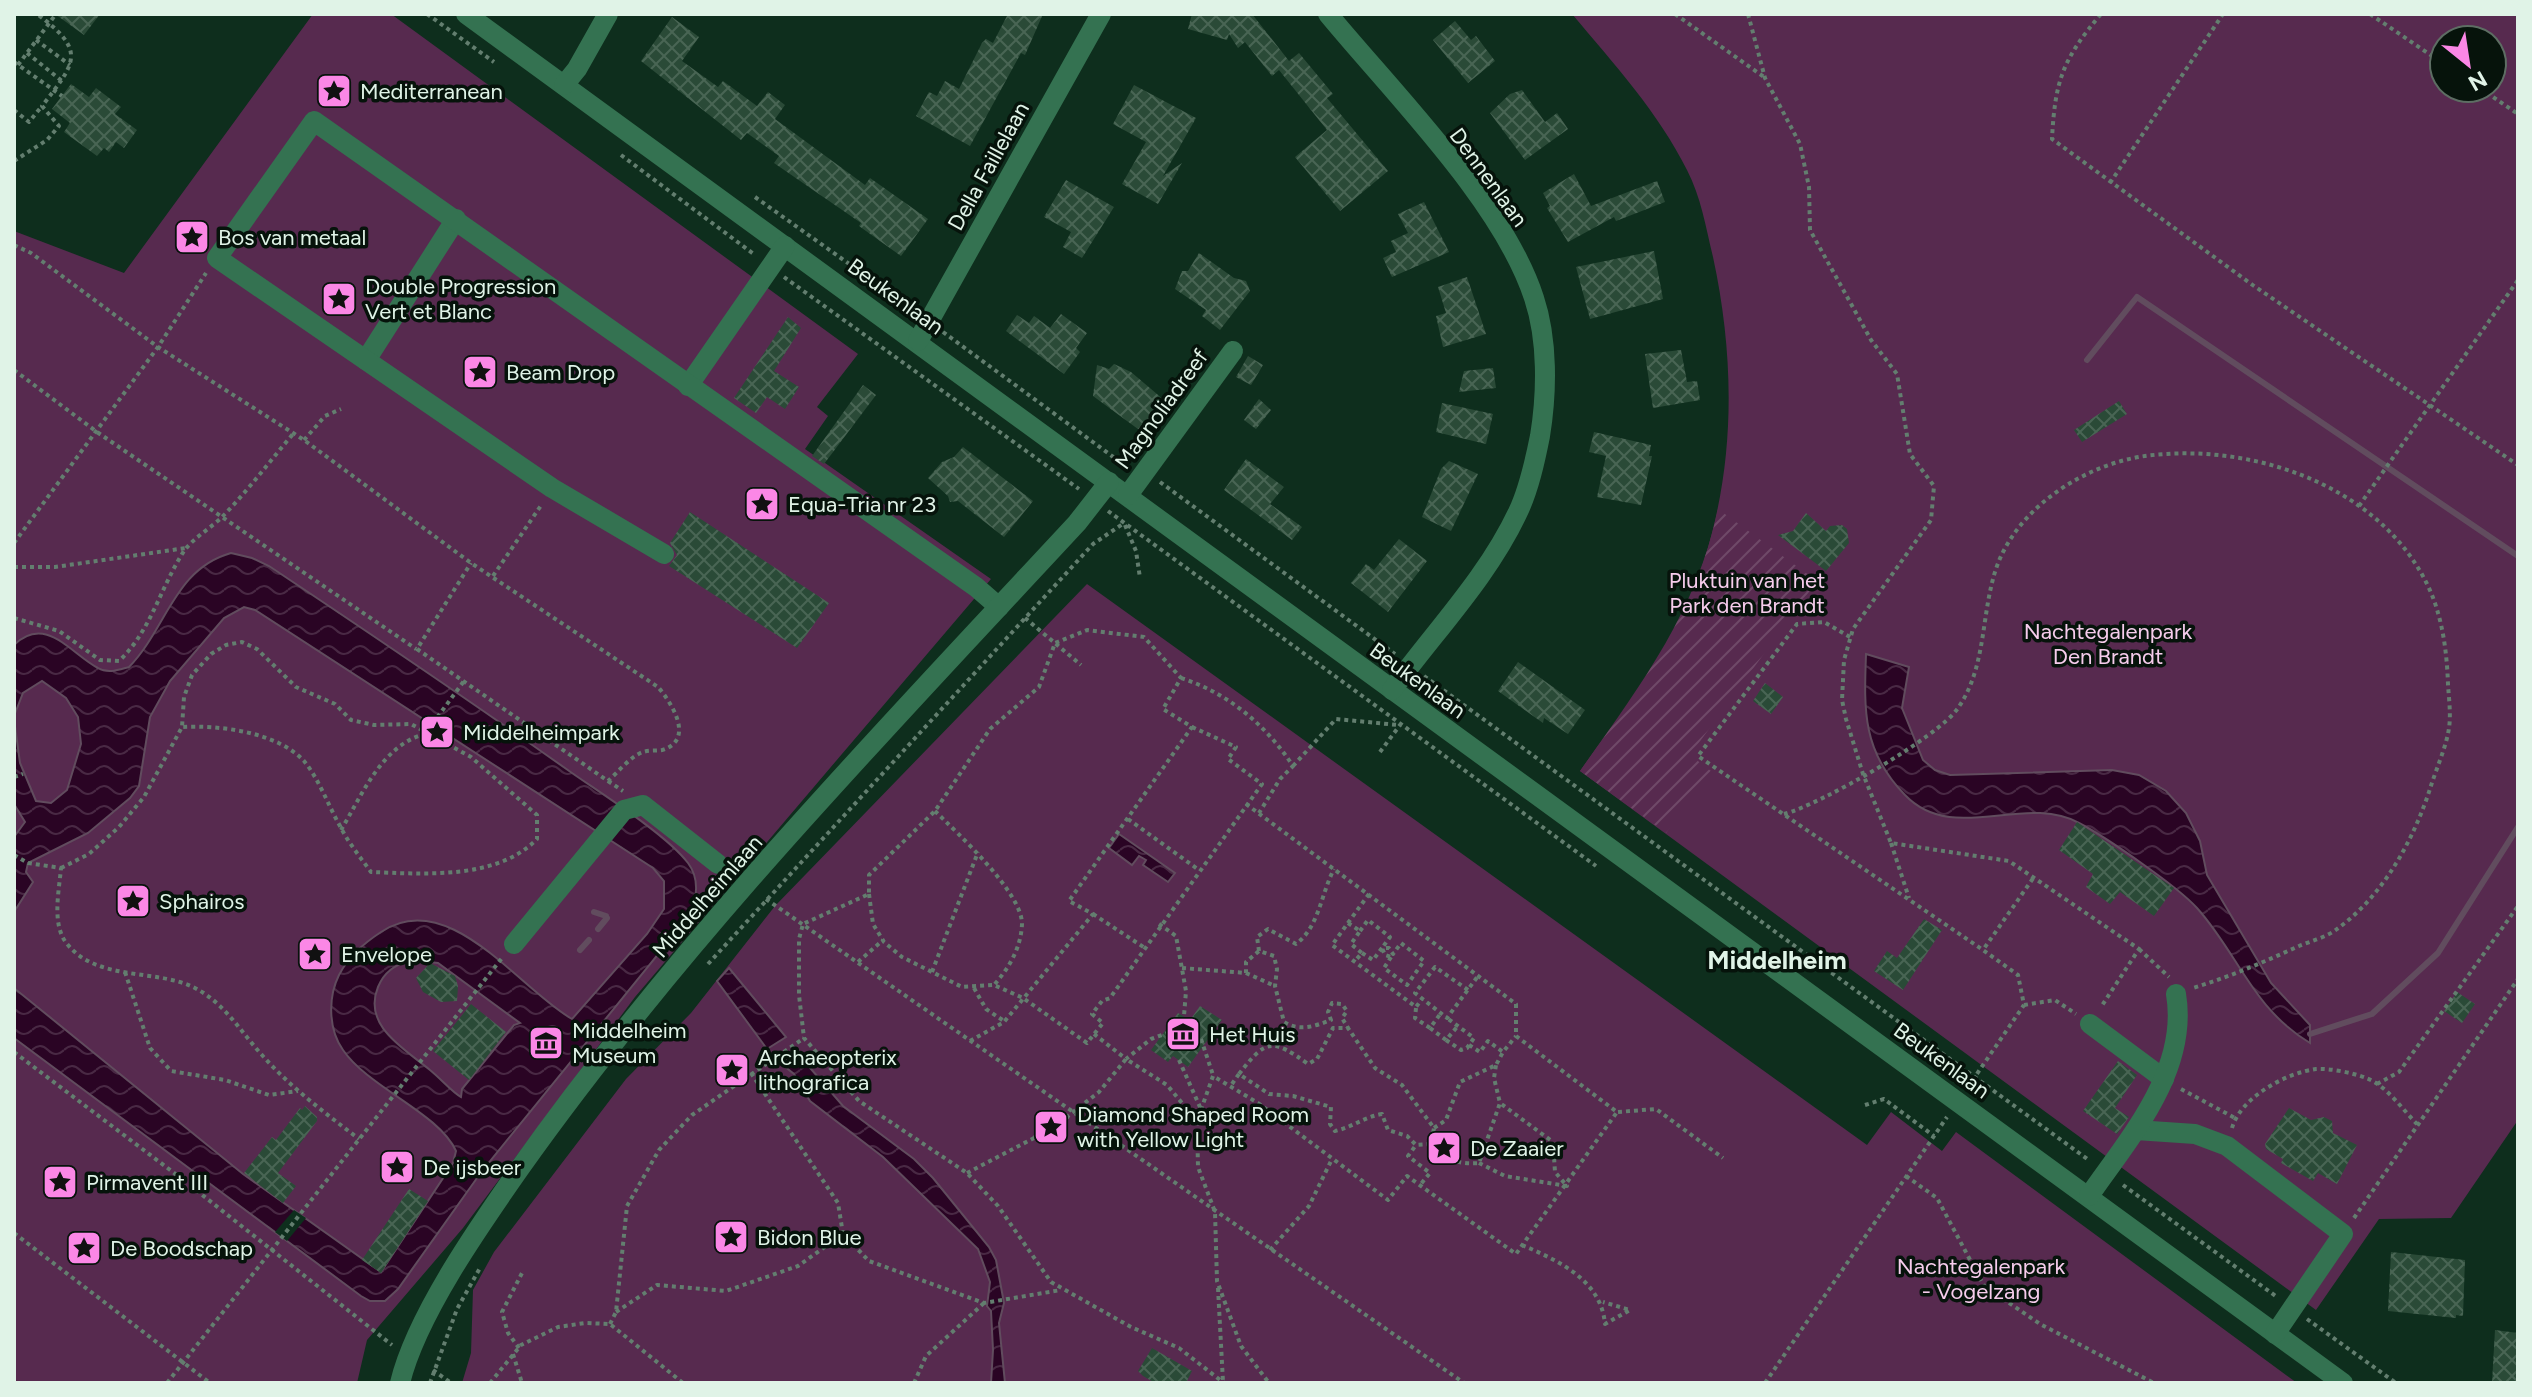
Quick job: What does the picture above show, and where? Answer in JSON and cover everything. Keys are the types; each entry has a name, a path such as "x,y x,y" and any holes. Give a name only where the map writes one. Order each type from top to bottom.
{"street":[{"name":"Beukenlaan","path":"466,14 2343,1383"},
{"path":"564,85 577,69 608,14"},
{"name":"Della Faillelaan","path":"918,341 1101,14"},
{"name":"Dennenlaan","path":"1328,14 1476,192 1503,233 1534,299 1543,356 1545,404 1535,460 1519,510 1474,586 1392,690"},
{"path":"664,554 552,488 217,258 314,121 1002,604"},
{"path":"366,360 456,219"},
{"path":"688,386 785,246"},
{"name":"Magnoliadreef","path":"1128,495 1151,476 1233,351"},
{"name":"Middelheimlaan","path":"400,1383 406,1356 475,1232 564,1107 746,886 1109,482"},
{"path":"514,944 624,810 643,805 746,886"},
{"path":"2089,1196 2136,1130 2164,1079 2177,1022 2176,994"},
{"path":"2090,1024 2164,1079"},
{"path":"2136,1130 2195,1134 2227,1146 2343,1234 2275,1334"}],"path":[{"path":"14,110 29,122 62,81 70,65 71,53 63,33 37,14"},
{"path":"56,14 16,64 62,96"},
{"path":"427,14 504,70"},
{"path":"1675,14 1765,78"},
{"path":"1748,14 1765,78 1800,144 1809,187 1810,230 1871,340 1897,374 1910,454 1934,486 1931,520 1850,637 1844,660 1842,700 1863,774 1910,900"},
{"path":"2101,14 2071,50 2054,96 2052,139 2110,183 2518,465"},
{"path":"2110,183 2223,14"},
{"path":"2370,14 2428,53"},
{"path":"36,40 70,65"},
{"path":"27,53 62,81"},
{"path":"14,161 47,140 59,126 42,106"},
{"path":"619,154 1124,523 1136,551 1140,578"},
{"path":"14,245 31,253 158,347 304,440 471,563 658,687 678,716 679,733 674,743 664,750 640,752 608,781 97,432 14,370"},
{"path":"14,543 158,347 217,258"},
{"path":"2359,506 2518,280"},
{"name":"Beukenlaan","path":"929,322 1116,459 1151,476 2396,1383"},
{"path":"304,440 325,416 341,409"},
{"path":"14,618 59,631 100,660 119,661 135,646 186,548 223,516 293,434"},
{"path":"1784,814 1802,809 1916,744 1936,732 1958,710 1975,678 1995,571 2023,521 2043,502 2092,472 2140,457 2173,454 2230,456 2262,461 2310,477 2359,506 2397,543 2426,582 2447,648 2450,728 2424,808 2405,849 2380,887 2336,930 2228,977"},
{"path":"492,577 552,488"},
{"name":"Middelheimlaan","path":"702,970 1093,544 1124,523"},
{"path":"14,567 55,567 186,548"},
{"path":"417,649 471,563"},
{"path":"1002,604 1025,618 1081,665"},
{"path":"1850,637 1824,622 1797,624 1698,756 2018,975 2024,1005 1968,1087"},
{"path":"1181,678 1163,709 1192,727 1236,747 1228,759 1262,784 1159,924 1110,998 1102,1001 1092,1014 1103,1023 1087,1043 1023,998 994,985 962,987 902,957 883,940 873,924 869,875 935,811 990,729 1039,687 1055,643 1087,630 1144,637 1181,678 1212,688 1249,716 1280,746 1293,766"},
{"path":"14,855 28,863 61,868 89,854 119,827 144,797 182,727 184,697 192,675 211,654 226,645 242,642 257,649 296,687 335,704 351,720 374,725 411,724 471,757 537,815 537,839 525,851 478,869 371,872 341,830 310,769 287,747 249,734 206,725 182,727"},
{"path":"341,830 377,769 411,738 425,734 464,681"},
{"path":"1259,813 1280,779 1336,719 1401,725 1380,752"},
{"path":"1145,948 1069,901 1192,727"},
{"path":"14,777 23,774"},
{"path":"1246,804 1516,1004 1516,1036 1496,1065 1494,1078 1500,1103 1479,1163"},
{"path":"935,811 978,852 1008,891 1022,922 1011,966 994,985"},
{"path":"1128,819 1199,870"},
{"path":"1891,843 2009,861 2139,949 2090,1024 2055,1000 2024,1005"},
{"path":"932,972 978,852"},
{"path":"61,868 58,920 67,945 96,964 176,981 208,996 298,1091 359,1139"},
{"path":"1259,951 1257,937 1268,929 1296,944 1311,934 1324,890 1334,869"},
{"path":"1983,950 2034,877"},
{"path":"803,924 869,894"},
{"path":"1369,894 1332,945 1416,1007"},
{"path":"766,899 1070,1114 1464,1383"},
{"path":"2377,1084 2399,1072 2518,906"},
{"path":"970,1041 1004,1022 1093,914"},
{"path":"1368,920 1390,937 1373,960 1351,944 1360,931 1368,920"},
{"path":"1348,923 1360,931"},
{"path":"803,924 799,939 799,995 804,1038 859,1101 967,1173 998,1206 1051,1282 1131,1327 1179,1348 1224,1382"},
{"path":"1159,924 1176,936 1186,991 1184,1016"},
{"path":"858,963 883,940"},
{"path":"1401,943 1424,961 1407,985 1384,968 1392,955 1401,943"},
{"path":"1382,948 1385,955 1392,955"},
{"path":"1246,973 1246,962 1259,951"},
{"path":"1259,951 1274,956 1277,969 1275,986 1284,1022 1293,1027 1312,1027 1331,1020"},
{"path":"1355,961 1362,953"},
{"path":"167,1383 499,962"},
{"path":"1422,999 1416,1007 1415,1018 1461,1050 1474,1038 1415,993 1435,967 1468,990"},
{"path":"1182,968 1246,973 1275,986"},
{"path":"1418,969 1428,976"},
{"path":"125,972 150,1048 171,1071 225,1080 269,1095 298,1091"},
{"path":"1388,986 1395,976"},
{"path":"1413,976 1423,982"},
{"path":"1447,1018 1478,976"},
{"path":"2343,1234 2518,979"},
{"path":"974,988 986,1009 1004,1022"},
{"path":"1231,1085 1258,1050 1267,1045 1281,1046 1308,1064 1317,1059 1333,1028 1328,1012 1332,1003 1342,1004 1347,1011 1342,1018 1375,1068 1402,1085 1434,1128"},
{"path":"1430,1028 1441,1013"},
{"path":"1446,1040 1457,1026"},
{"path":"1333,1028 1348,1028"},
{"path":"967,1173 1034,1138 1059,1136 1070,1114 1099,1092 1126,1059 1151,1039 1170,1032"},
{"path":"1094,1034 1167,1085 1197,1121"},
{"path":"1516,1036 1617,1112 1656,1109 1723,1158"},
{"path":"610,1324 616,1312 627,1206 652,1161 692,1115 804,1038"},
{"path":"1201,1039 1213,1076 1197,1121 1198,1167 1215,1212 1224,1382"},
{"path":"1469,1045 1480,1052 1488,1041 1503,1052"},
{"path":"14,1052 186,1182"},
{"path":"1179,1060 1201,1109"},
{"path":"1431,1144 1434,1128 1446,1120 1460,1082 1496,1065"},
{"path":"2188,1094 2235,1118 2256,1095 2276,1083 2317,1069 2365,1077 2377,1084 2417,1124"},
{"path":"751,1073 838,1203 843,1234 869,1261 984,1303 1063,1289"},
{"path":"1239,1074 1269,1094 1293,1096 1331,1107 1330,1124 1335,1131 1353,1127 1366,1117 1382,1114 1388,1130 1407,1136 1416,1145 1431,1144 1443,1156 1463,1164 1479,1163 1505,1176 1567,1186"},
{"path":"1213,1076 1231,1085 1388,1200 1407,1176 1516,1254 1617,1112"},
{"path":"1865,1105 1884,1099 1934,1136"},
{"path":"1500,1103 1553,1142 1555,1172 1567,1186"},
{"path":"1034,1138 1047,1116 1070,1114"},
{"path":"1767,1382 1948,1116"},
{"path":"1416,1145 1408,1156 1430,1173 1420,1185"},
{"path":"1270,1250 1309,1206 1332,1159"},
{"path":"1906,1176 1937,1198 1984,1286 2040,1324 2154,1383"},
{"path":"196,1190 406,1356 451,1383"},
{"path":"14,1233 210,1383"},
{"path":"616,1312 657,1285 726,1291 798,1266 843,1234"},
{"path":"1522,1245 1557,1260 1603,1302 1630,1310 1605,1324 1603,1302"},
{"path":"430,1383 457,1309 485,1259"},
{"path":"519,1348 508,1333 502,1312 522,1273"},
{"path":"1217,1281 1241,1346 1269,1383"},
{"path":"914,1383 926,1356 984,1303"},
{"path":"490,1383 519,1348 558,1327 585,1323 610,1324 683,1383"},
{"path":"513,1354 522,1383"}],"green space":[{"name":"Middelheimpark","path":"313,14 391,14 858,354 817,407 828,416 805,449 991,579 635,997 463,1228 367,1340 357,1383 14,1383 14,231 124,273"},
{"name":"Nachtegalenpark Den Brandt","path":"1572,14 2518,14 2518,1120 2451,1218 2379,1219 2316,1310 1580,771 1635,695 1683,614 1713,528 1727,438 1727,348 1713,257 1700,202 1692,180 1663,128"},
{"name":"Pluktuin van het Park den Brandt","path":"1718,509 1817,581 1690,755 1711,771 1666,833 1580,771 1644,678 1680,615 1696,582"},
{"name":"Nachtegalenpark - Vogelzang","path":"1087,584 1867,1145 1891,1112 1942,1151 1956,1132 2297,1383 462,1383 471,1353 473,1290 494,1252 626,1079 691,1013 775,906"}],"water":[{"path":"231,553 269,566 633,815 678,852 692,869 696,882 690,915 482,1171 398,1289 385,1301 370,1301 361,1296 14,1038 14,988 243,1174 381,1272 453,1163 456,1151 435,1125 369,1076 338,1042 332,1023 331,1003 335,984 347,962 381,932 407,921 432,922 457,931 482,947 572,1019 647,934 664,909 664,881 653,868 255,610 244,607 224,618 170,681 150,717 139,786 130,798 88,833 28,863 26,872 33,882 14,912 14,837 25,822 14,804 14,719 20,763 36,801 51,803 67,790 81,744 78,717 66,698 42,681 23,693 14,716 14,645 26,637 48,635 102,670 129,667 184,586 196,572","holes":["410,960 438,963 520,1023 514,1025 462,1089 461,1097 398,1045 381,1025 376,1013 378,987 391,970"]},
{"path":"1866,654 1909,667 1902,708 1923,760 1935,770 1950,775 2112,770 2139,775 2166,791 2186,813 2200,841 2207,875 2271,983 2310,1025 2310,1043 2274,1014 2197,908 2158,875 2091,830 2058,815 1945,816 1924,809 1905,795 1891,779 1873,746 1866,712"},
{"path":"1119,834 1175,873 1168,882 1143,865 1146,860 1139,856 1132,865 1109,848"},
{"path":"729,968 786,1037 767,1049 717,981"},
{"path":"798,1054 843,1106 914,1159 933,1178 989,1247 996,1260 1004,1303 999,1323 1005,1383 991,1383 991,1311 987,1306 990,1282 978,1249 883,1157 810,1101 794,1074 779,1062"}],"pier":[{"path":"294,1210 306,1218 287,1241 275,1232"}],"building":[{"path":"55,14 100,14 84,35"},
{"path":"1008,14 1043,14 1025,55 1021,53 970,146 916,116 929,92 937,96 945,81 959,89 982,43 986,39 993,43"},
{"path":"1192,14 1252,14 1289,61 1299,53 1333,94 1327,98 1388,171 1340,211 1295,157 1327,130 1279,70 1272,76 1245,42 1238,48 1229,34 1227,40 1188,29"},
{"path":"672,17 699,37 682,61 718,87 723,81 757,106 768,92 785,105 775,119 865,185 870,178 928,219 901,256 859,226 861,223 774,163 779,156 747,133 741,140 641,61"},
{"path":"1455,21 1471,40 1476,36 1495,61 1468,83 1433,40"},
{"path":"71,84 89,97 96,88 121,107 115,114 137,130 124,148 116,142 109,152 104,148 97,156 64,132 70,123 52,109"},
{"path":"1134,85 1196,118 1163,176 1182,163 1158,204 1122,184 1146,142 1113,124"},
{"path":"1522,90 1545,122 1557,113 1568,129 1525,160 1490,113 1510,94"},
{"path":"1574,174 1591,206 1657,181 1665,202 1616,221 1614,217 1568,242 1547,208 1550,206 1543,193"},
{"path":"1066,180 1114,207 1082,258 1063,247 1071,232 1044,217"},
{"path":"1424,202 1449,252 1392,277 1383,258 1396,252 1391,241 1408,233 1398,214"},
{"path":"1654,251 1663,299 1590,319 1576,267"},
{"path":"1199,253 1234,278 1246,281 1250,291 1220,330 1202,316 1206,310 1175,289 1182,271 1188,271"},
{"path":"1467,277 1486,334 1443,347 1436,316 1446,313 1438,287"},
{"path":"1061,314 1087,333 1076,348 1080,352 1064,374 1006,331 1017,315 1029,323 1034,316 1050,328"},
{"path":"788,317 801,328 774,371 799,387 785,409 767,397 756,413 734,398"},
{"path":"1681,350 1687,382 1697,381 1700,400 1653,408 1645,354"},
{"path":"1248,356 1263,365 1251,385 1236,377"},
{"path":"1114,364 1131,372 1164,400 1142,432 1093,396 1097,365 1109,369"},
{"path":"1493,368 1496,388 1459,392 1464,371"},
{"path":"863,385 876,395 824,464 812,456"},
{"path":"1259,399 1271,410 1256,429 1244,420"},
{"path":"2119,401 2127,414 2082,442 2074,430"},
{"path":"1442,403 1493,414 1486,444 1436,432"},
{"path":"1594,432 1651,445 1649,456 1652,456 1641,505 1597,497 1606,456 1589,452"},
{"path":"963,447 1033,501 1004,537 958,501 950,502 948,496 928,478 942,462 954,457"},
{"path":"1246,459 1284,487 1270,504 1302,527 1292,540 1224,490"},
{"path":"1449,461 1478,474 1451,531 1422,517 1441,469"},
{"path":"690,512 829,603 797,648 669,566 677,555 670,543"},
{"path":"1806,513 1826,531 1830,526 1842,525 1847,529 1849,543 1826,571 1778,535 1793,531"},
{"path":"1399,539 1427,561 1388,612 1351,583 1366,564 1374,570"},
{"path":"1518,662 1585,710 1568,734 1544,718 1543,723 1498,691"},
{"path":"1765,683 1783,697 1771,714 1753,701"},
{"path":"2077,822 2174,888 2154,916 2120,892 2110,904 2086,887 2093,874 2059,850"},
{"path":"1924,919 1942,930 1903,990 1874,971 1887,951 1897,958"},
{"path":"430,963 455,976 457,1001 441,1002 423,992 416,978"},
{"path":"2457,992 2475,1004 2462,1023 2444,1011"},
{"path":"471,1004 506,1032 469,1080 433,1051"},
{"name":"Het Huis","path":"1200,1006 1222,1020 1188,1067 1173,1056 1168,1062 1151,1050 1178,1013 1190,1020"},
{"path":"2118,1061 2137,1075 2115,1108 2129,1117 2117,1134 2083,1111"},
{"path":"305,1106 317,1117 317,1121 278,1173 296,1186 283,1203 244,1173 272,1137 276,1140 300,1108 302,1110"},
{"path":"2289,1108 2311,1120 2324,1117 2332,1121 2333,1133 2357,1145 2337,1184 2318,1173 2313,1181 2281,1163 2283,1159 2266,1149 2265,1144"},
{"path":"409,1189 428,1201 381,1273 362,1260"},
{"path":"2391,1252 2465,1260 2463,1316 2456,1315 2456,1318 2388,1311"},
{"path":"2495,1330 2518,1333 2518,1383 2492,1383"},
{"path":"1152,1348 1192,1371 1186,1383 1155,1383 1138,1371"}],"waterway":[{"path":"2087,360 2137,297 2518,556"},
{"path":"2310,1034 2372,1014 2438,953 2518,827"},
{"path":"594,912 606,916"},
{"path":"598,929 607,918"},
{"path":"580,950 589,940"}],"place":[{"name":"Mediterranean","path":"334,91"},
{"name":"Bos van metaal","path":"192,237"},
{"name":"Double Progression Vert et Blanc","path":"339,299"},
{"name":"Beam Drop","path":"480,372"},
{"name":"Equa-Tria nr 23","path":"762,504"},
{"name":"Middelheimpark","path":"437,732"},
{"name":"Sphairos","path":"133,901"},
{"name":"Envelope","path":"315,954"},
{"name":"Het Huis","path":"1183,1034"},
{"name":"Middelheim Museum","path":"546,1043"},
{"name":"Archaeopterix lithografica","path":"732,1070"},
{"name":"Diamond Shaped Room with Yellow Light","path":"1051,1127"},
{"name":"De Zaaier","path":"1444,1148"},
{"name":"De ijsbeer","path":"397,1167"},
{"name":"Pirmavent III","path":"60,1182"},
{"name":"Bidon Blue","path":"731,1237"},
{"name":"De Boodschap","path":"84,1248"}],"district":[{"name":"Middelheim","path":"1777,960"}]}
